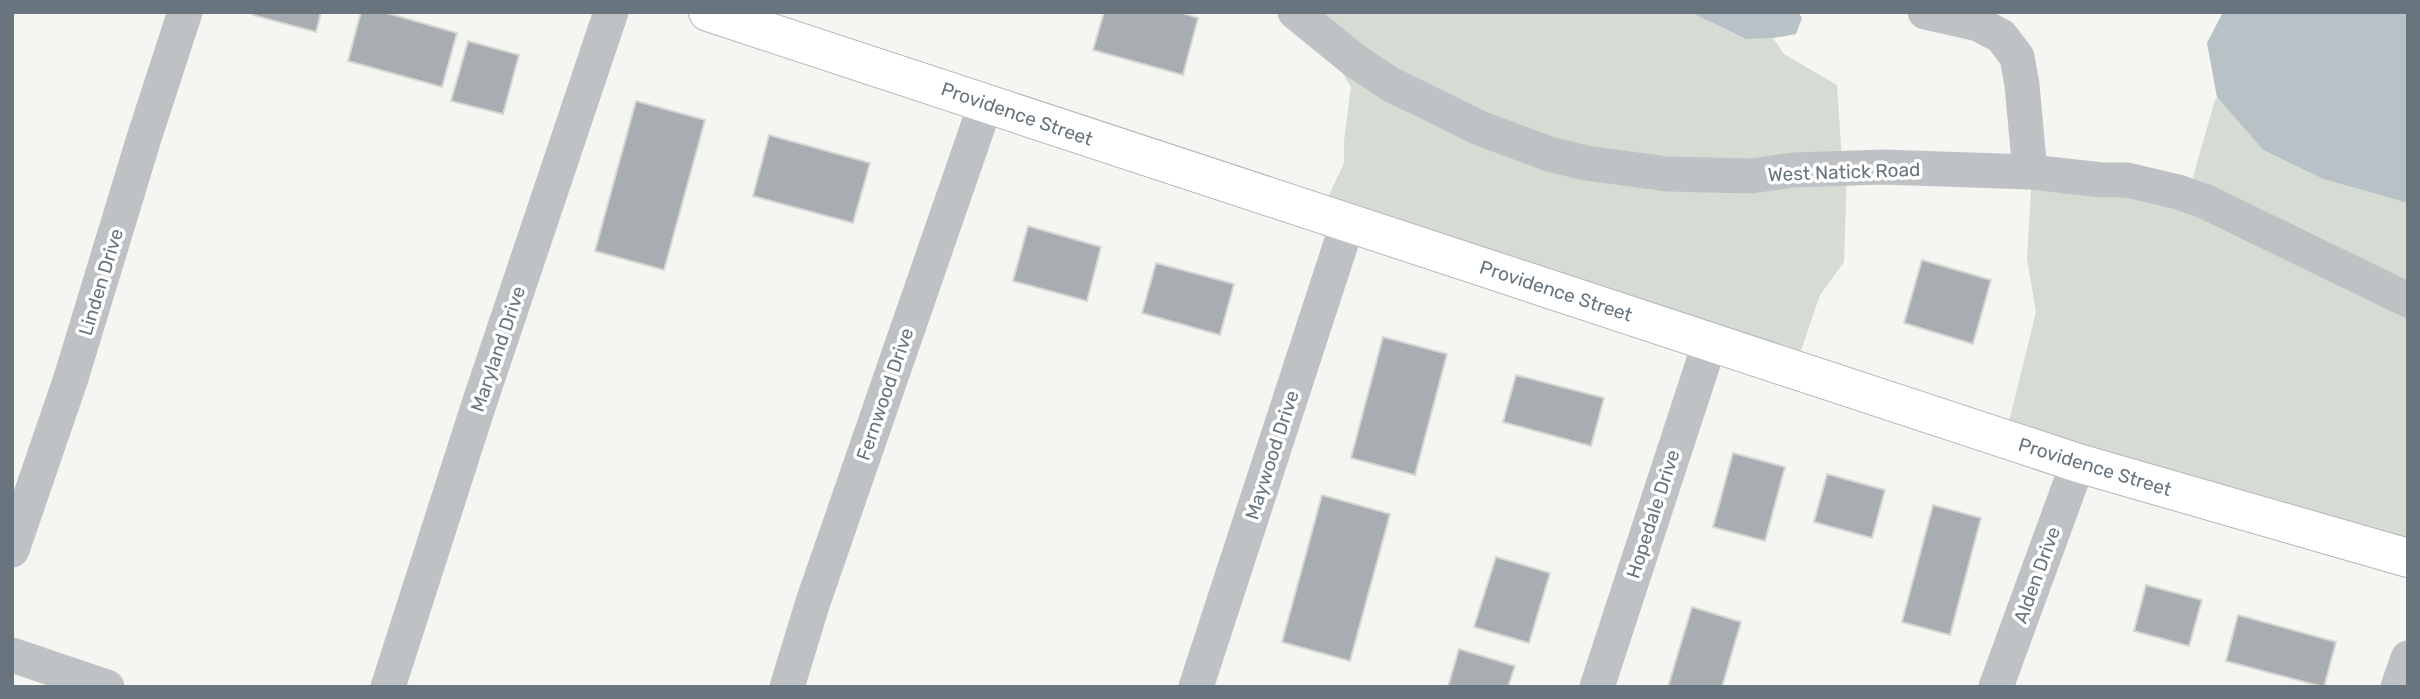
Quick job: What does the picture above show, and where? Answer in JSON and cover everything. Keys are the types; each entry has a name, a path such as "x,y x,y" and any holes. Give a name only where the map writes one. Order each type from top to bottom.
{"main road":[{"name":"Providence Street","path":"708,12 2078,463 2408,558"}],"street":[{"name":"Linden Drive","path":"12,550 71,378 185,12"},
{"name":"Maryland Drive","path":"388,687 479,404 611,12"},
{"name":"West Natick Road","path":"1295,12 1354,60 1390,84 1482,129 1549,154 1586,163 1667,174 1751,176 1793,170 1883,167 2030,172 2127,180 2178,192 2226,212 2408,300"},
{"path":"1925,12 1978,24 2001,36 2017,57 2030,172"},
{"name":"Fernwood Drive","path":"787,687 813,602 986,103"},
{"name":"Maywood Drive","path":"1196,687 1348,222"},
{"name":"Hopedale Drive","path":"1597,687 1710,342"},
{"name":"Alden Drive","path":"1996,687 2078,463"},
{"path":"12,655 107,687"},
{"path":"2399,687 2408,658"}],"shaded area":[{"path":"1292,12 1690,12 1746,39 1773,38 1784,54 1837,85 1842,161 1847,170 1844,262 1820,295 1795,368 1323,208 1344,163 1351,87 1330,52"},
{"path":"1690,12 1798,12 1802,18 1796,34 1746,39"},
{"path":"2223,12 2408,12 2408,203 2323,179 2263,150 2217,97 2207,43"},
{"path":"2217,97 2263,150 2323,179 2408,203 2408,556 2006,434 2036,312 2027,259 2032,173 2191,184"}],"building":[{"path":"254,12 321,12 316,32 253,15"},
{"path":"361,12 383,12 457,33 442,87 348,61"},
{"path":"1104,12 1179,12 1198,18 1183,75 1093,50"},
{"path":"468,41 519,55 503,114 451,101"},
{"path":"636,101 705,120 664,270 595,251"},
{"path":"769,135 870,163 853,223 753,196"},
{"path":"1028,226 1101,247 1087,301 1013,281"},
{"path":"1922,260 1991,280 1973,344 1904,323"},
{"path":"1156,263 1234,284 1220,335 1142,313"},
{"path":"1383,337 1447,354 1415,475 1351,458"},
{"path":"1516,375 1604,398 1591,446 1503,422"},
{"path":"1733,453 1785,467 1765,541 1713,527"},
{"path":"1827,474 1885,490 1872,538 1814,522"},
{"path":"1322,495 1390,514 1350,661 1282,642"},
{"path":"1933,505 1981,518 1950,635 1902,622"},
{"path":"1496,557 1550,573 1529,643 1474,627"},
{"path":"2146,585 2202,600 2189,646 2134,631"},
{"path":"1692,607 1741,622 1722,687 1668,687"},
{"path":"2238,615 2336,642 2324,687 2226,661"},
{"path":"1459,649 1515,666 1508,687 1448,687"}]}
